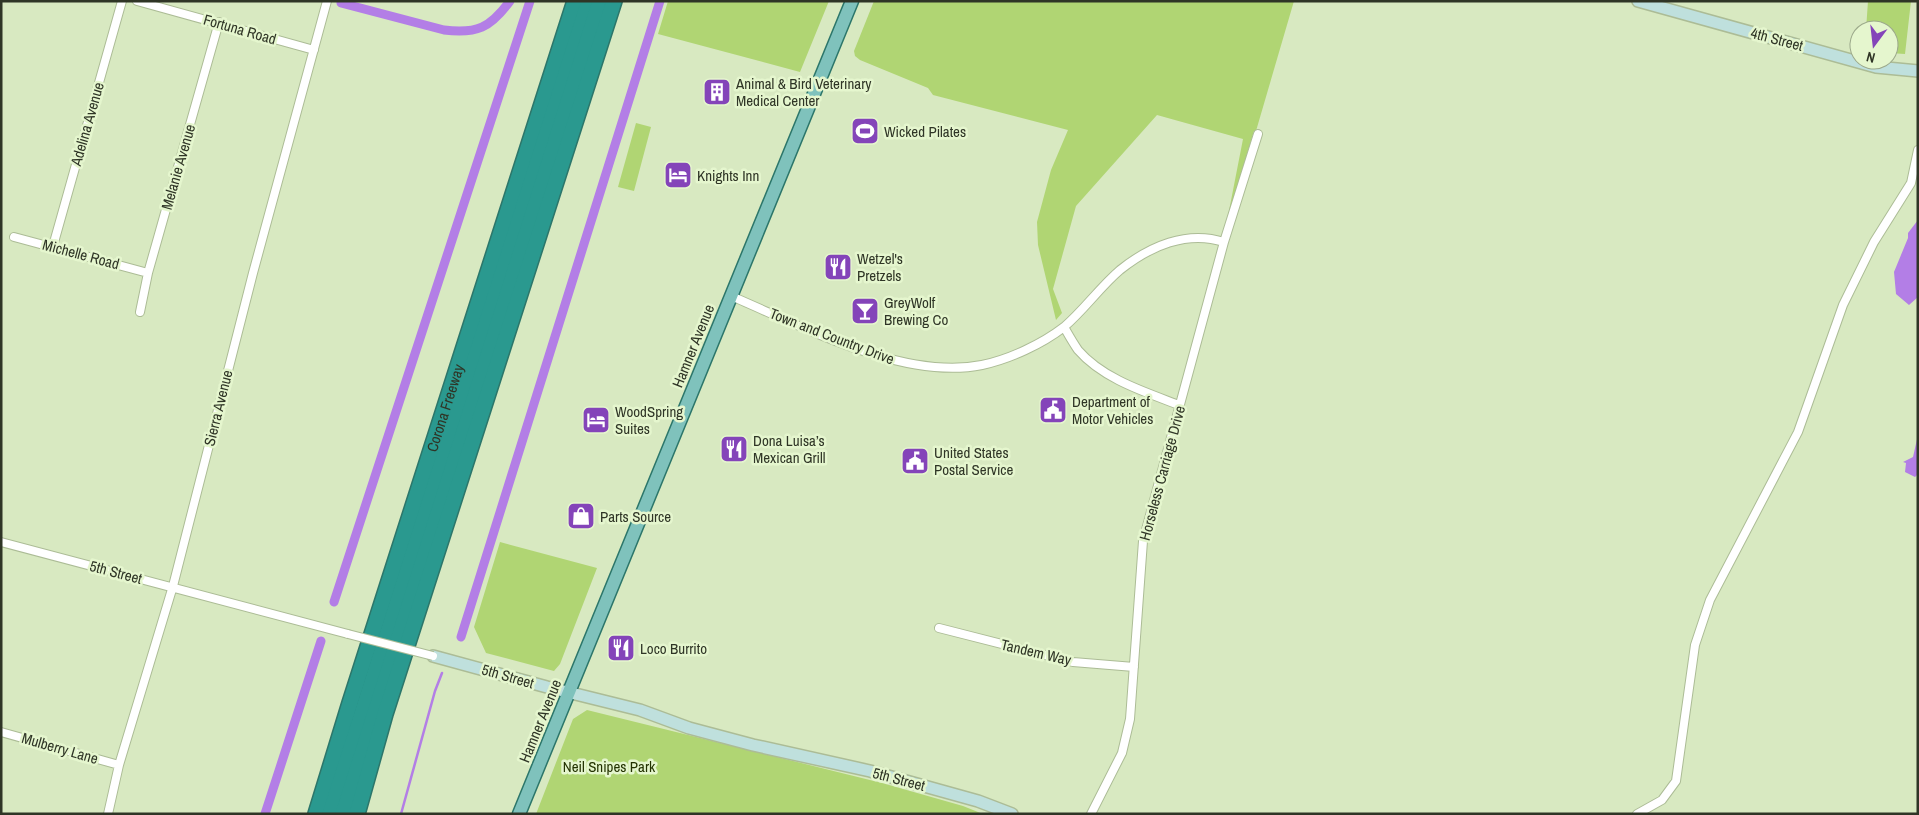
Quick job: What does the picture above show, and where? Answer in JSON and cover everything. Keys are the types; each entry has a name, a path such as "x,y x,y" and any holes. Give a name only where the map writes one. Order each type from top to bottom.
{"highway":[{"name":"Corona Freeway","path":"316,814 576,1"},
{"path":"343,814 535,188 589,1"},
{"path":"330,814 535,188 600,1"},
{"path":"357,814 385,714 614,1"},
{"path":"535,188 542,107"},
{"path":"535,188 575,118"}],"main road":[{"name":"Hamner Avenue","path":"519,814 852,1"}],"street":[{"name":"Adelina Avenue","path":"53,246 122,1"},
{"name":"Fortuna Road","path":"137,1 219,22 314,50"},
{"name":"4th Street","path":"1638,1 1876,67 1918,71"},
{"name":"Sierra Avenue","path":"108,814 119,765 173,586 255,263 327,3"},
{"name":"Melanie Avenue","path":"140,312 148,273 219,22"},
{"name":"Horseless Carriage Drive","path":"1091,814 1122,753 1130,719 1143,541 1224,242 1258,134"},
{"path":"1637,814 1662,800 1676,781 1695,645 1710,600 1798,432 1843,305 1874,242 1911,183 1918,150"},
{"name":"Michelle Road","path":"14,236 148,273"},
{"name":"Town and Country Drive","path":"731,296 832,339 904,364 940,367 982,365 1022,351 1064,327 1120,270 1160,245 1193,236 1224,242"},
{"path":"1064,327 1079,350 1105,372 1140,390 1179,405"},
{"name":"5th Street","path":"1,542 173,586 569,693 640,710 689,728 876,773 978,801 1012,814"},
{"name":"Tandem Way","path":"939,628 1073,662 1134,667"},
{"name":"Mulberry Lane","path":"1,732 119,765"}],"green space":[{"path":"668,1 829,1 800,72 658,34"},
{"path":"874,1 1294,1 1256,131 1254,131 1227,221 1243,139 1157,115 1076,206 1053,289 1062,313 1056,320 1038,245 1037,222 1051,170 1068,130 933,95 928,88 860,60 855,56 854,51"},
{"path":"1868,1 1911,1 1905,54 1899,54 1899,20 1867,20"},
{"path":"636,123 651,127 634,191 618,187"},
{"path":"500,542 597,568 560,664 554,671 486,653 474,627"},
{"name":"Neil Snipes Park","path":"587,710 882,783 963,806 983,814 536,814 573,719"}],"shaded area":[{"path":"1918,220 1918,297 1909,305 1896,294 1894,272 1908,238 1908,233"},
{"path":"1918,435 1918,474 1915,477 1905,472 1906,463 1903,462 1913,457"}],"waterway":[{"path":"341,3 444,30 465,31 474,30 489,23 510,1"},
{"path":"334,602 530,1"},
{"path":"461,637 660,1"},
{"path":"265,814 321,641"},
{"path":"401,814 435,691 442,673"}],"place":[{"name":"Animal & Bird Veterinary Medical Center","path":"717,92"},
{"name":"Wicked Pilates","path":"865,131"},
{"name":"Knights Inn","path":"678,175"},
{"name":"Wetzel's Pretzels","path":"838,267"},
{"name":"GreyWolf Brewing Co","path":"865,311"},
{"name":"Department of Motor Vehicles","path":"1053,410"},
{"name":"WoodSpring Suites","path":"596,420"},
{"name":"Dona Luisa’s Mexican Grill","path":"734,449"},
{"name":"United States Postal Service","path":"915,461"},
{"name":"Parts Source","path":"581,516"},
{"name":"Loco Burrito","path":"621,648"}]}
